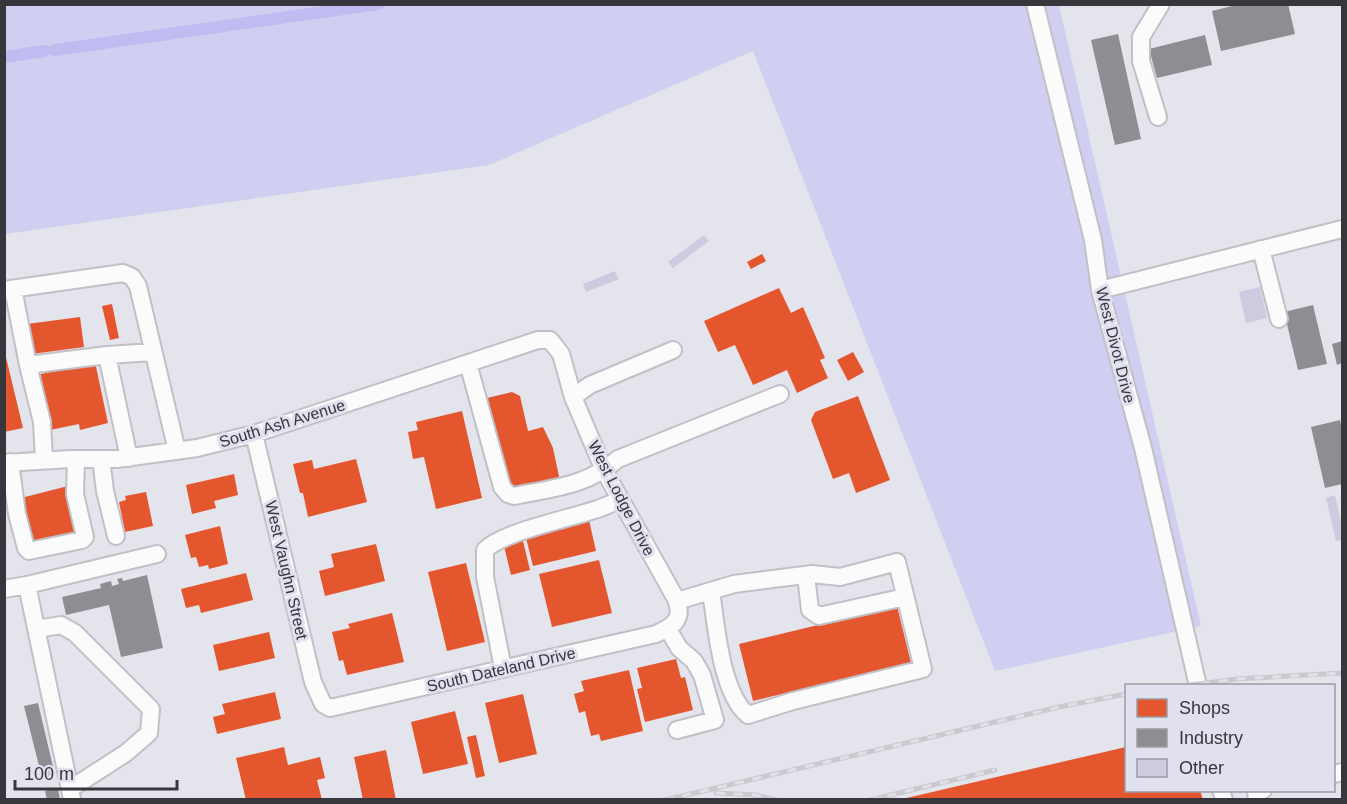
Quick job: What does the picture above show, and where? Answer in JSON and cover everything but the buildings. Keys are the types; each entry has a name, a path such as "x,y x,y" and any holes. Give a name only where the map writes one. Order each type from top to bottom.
{"street":[{"name":"West Divot Drive","path":"1035,4 1093,240 1100,290 1143,448 1198,684"},
{"path":"1158,117 1141,61 1141,37 1161,4"},
{"path":"1100,290 1342,229"},
{"path":"1261,249 1278,319"},
{"path":"44,460 42,422 9,290 123,273 132,277 138,286 177,451"},
{"name":"South Ash Avenue","path":"8,463 129,458 177,451 254,434 538,340 550,340"},
{"name":"West Lodge Drive","path":"550,340 561,354 573,397 604,470 677,601 679,609 672,625"},
{"path":"573,397 590,385 674,350"},
{"path":"28,365 153,352"},
{"path":"107,356 129,458"},
{"path":"468,363 502,487 508,494 514,496 582,482 618,459 780,394"},
{"name":"West Vaughn Street","path":"254,434 313,682 323,704"},
{"path":"8,463 17,514 26,548 29,551 82,540 85,537 75,494 76,459"},
{"path":"101,459 105,491 116,536"},
{"path":"503,668 485,577 485,550 490,545 511,535 620,500"},
{"path":"4,589 157,554"},
{"path":"677,601 734,584 806,575 840,577 897,562 923,669 793,701 748,715 738,707 724,669 711,591"},
{"path":"806,575 810,610 819,616 905,597"},
{"path":"27,585 71,794 149,733 151,709 75,633 60,625 37,629"},
{"path":"672,625 679,648 694,661 702,675 715,720 677,730"},
{"name":"South Dateland Drive","path":"323,704 330,708 341,707 656,634 672,625"}],"shaded area":[{"path":"4,5 1059,5 1201,626 995,671 753,51 489,165 5,234"}],"waterway":[{"path":"55,50 379,4"},
{"path":"4,57 45,51"}],"railway":[{"path":"1198,684 1237,679 1342,673"},
{"path":"665,800 1059,707 1125,694"},
{"path":"870,800 995,770"},
{"path":"716,793 756,795 776,800"}]}
